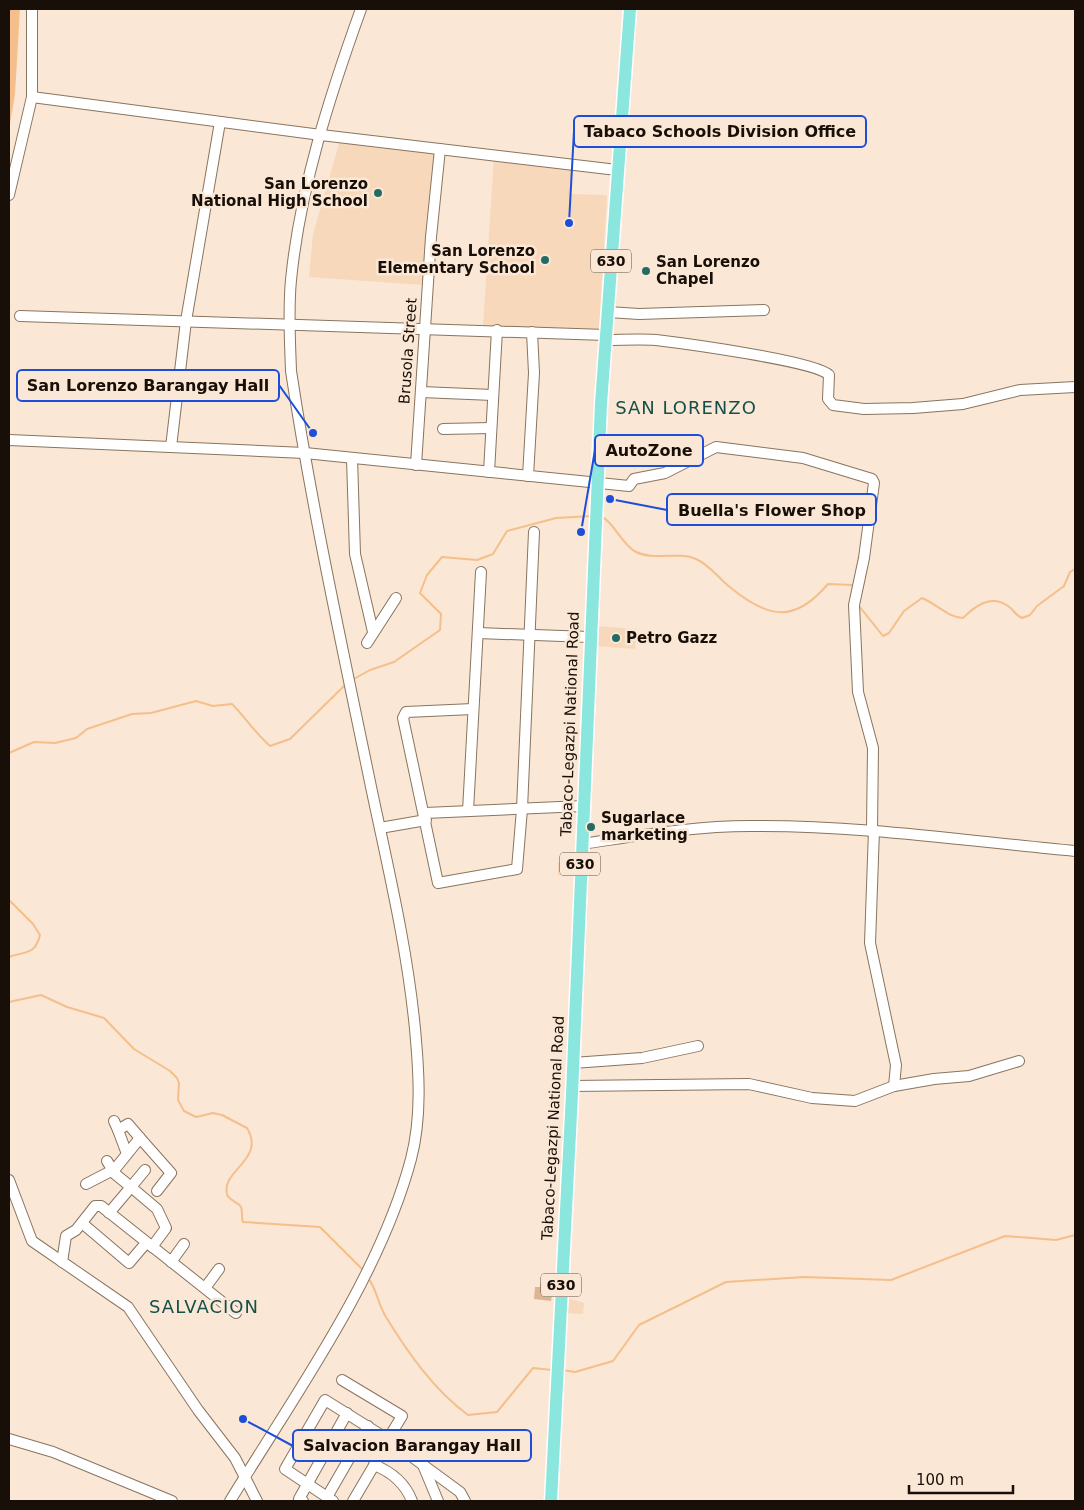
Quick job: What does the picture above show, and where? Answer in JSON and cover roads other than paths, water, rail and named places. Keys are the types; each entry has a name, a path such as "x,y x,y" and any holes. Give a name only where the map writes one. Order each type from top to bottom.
{"main road":[{"name":"Tabaco-Legazpi National Road","path":"551,1501 572,1086 589,637 606,337 630,11"}],"street":[{"path":"9,195 32,97 32,9"},
{"path":"230,1501 332,1335 390,1223 412,1156 418,1116 419,1071 405,947 350,688 291,371 290,281 298,227 340,67 361,9"},
{"path":"32,97 321,135 617,170"},
{"path":"171,447 186,321 220,122"},
{"name":"Brusola Street","path":"416,465 431,237 440,148"},
{"path":"608,312 639,314 764,310"},
{"path":"20,316 497,330 679,343 804,365 829,375 828,399 833,405 864,409 962,404 1006,392 1075,387"},
{"path":"489,472 497,330"},
{"path":"528,476 534,373 532,332"},
{"path":"421,392 493,395"},
{"path":"443,429 491,428"},
{"path":"9,440 305,452 629,486 634,479 665,473 716,447 803,458 872,479 874,483 869,520 854,605 858,692 873,748 870,943 896,1065 894,1086"},
{"path":"352,458 355,554 373,632"},
{"path":"473,709 406,712 403,718 438,883 517,869 522,809 534,532"},
{"path":"468,811 481,572"},
{"path":"367,642 396,598"},
{"path":"478,633 589,637"},
{"path":"380,828 425,816 468,811 583,806"},
{"path":"581,844 697,828 750,826 873,829 1075,851"},
{"path":"573,1063 642,1058 698,1046"},
{"path":"572,1086 749,1084 800,1096 855,1101 894,1086 934,1079 969,1076 1019,1061"},
{"path":"127,1154 116,1125 132,1121 140,1138 174,1169 157,1191"},
{"path":"86,1184 109,1165 127,1154 140,1138"},
{"path":"82,1223 129,1263 166,1228 157,1209 109,1165"},
{"path":"110,1213 145,1170"},
{"path":"9,1180 32,1241 128,1307 198,1410 236,1458 244,1478 257,1501"},
{"path":"62,1262 66,1236 82,1223 95,1206 101,1206 236,1313"},
{"path":"171,1262 184,1244"},
{"path":"205,1288 220,1269"},
{"path":"342,1380 402,1416 353,1501"},
{"path":"368,1426 330,1499 285,1469 325,1400 347,1413 368,1426 388,1439 460,1492 465,1501"},
{"path":"302,1501 299,1499 306,1483 347,1413"},
{"path":"9,1439 53,1452 172,1501"},
{"path":"422,1464 438,1501"},
{"path":"374,1465 387,1470 400,1481 412,1501"}],"waterway":[{"path":"352,680 370,670 394,662 440,630 441,614 420,593 427,575 442,557 477,560 493,554 507,531 556,518 592,516"},
{"path":"602,517 610,523 626,544 636,552 650,556 682,556 696,559 706,565 745,598 770,611 793,611 816,597 828,584 852,585 853,588"},
{"path":"859,606 883,636 889,633 904,611 922,598 957,617 963,618 978,606 989,601 995,601 1008,606 1022,618 1030,615 1037,606 1064,586 1070,572 1075,569"},
{"path":"9,753 34,742 55,743 76,738 87,729 132,714 151,713 196,701 213,706 232,704 270,746 290,739 346,684"},
{"path":"9,900 33,924 40,935 32,949 9,957"},
{"path":"9,1002 41,995 67,1007 104,1018 134,1049 170,1071 177,1078 179,1083 178,1100 184,1111 196,1117 213,1113 222,1115 247,1128 251,1139 251,1148 247,1157 230,1178 227,1186 228,1196 241,1207 243,1222 320,1227 363,1270"},
{"path":"562,1370 575,1372 613,1361 639,1325 726,1282 804,1277 891,1280 1005,1236 1056,1240 1075,1235"},
{"path":"368,1278 383,1312 394,1331 422,1370 444,1394 468,1415 497,1412 533,1368 552,1370"}],"place":[{"name":"San Lorenzo National High School","path":"378,193"},
{"name":"Tabaco Schools Division Office","path":"569,223"},
{"name":"San Lorenzo Elementary School","path":"545,260"},
{"name":"San Lorenzo Chapel","path":"646,271"},
{"name":"San Lorenzo Barangay Hall","path":"313,433"},
{"name":"Buella's Flower Shop","path":"610,499"},
{"name":"AutoZone","path":"581,532"},
{"name":"Petro Gazz","path":"616,638"},
{"name":"Sugarlace marketing","path":"591,827"},
{"name":"Salvacion Barangay Hall","path":"243,1419"}],"district":[{"name":"SAN LORENZO","path":"686,408"},
{"name":"SALVACION","path":"204,1307"}]}
